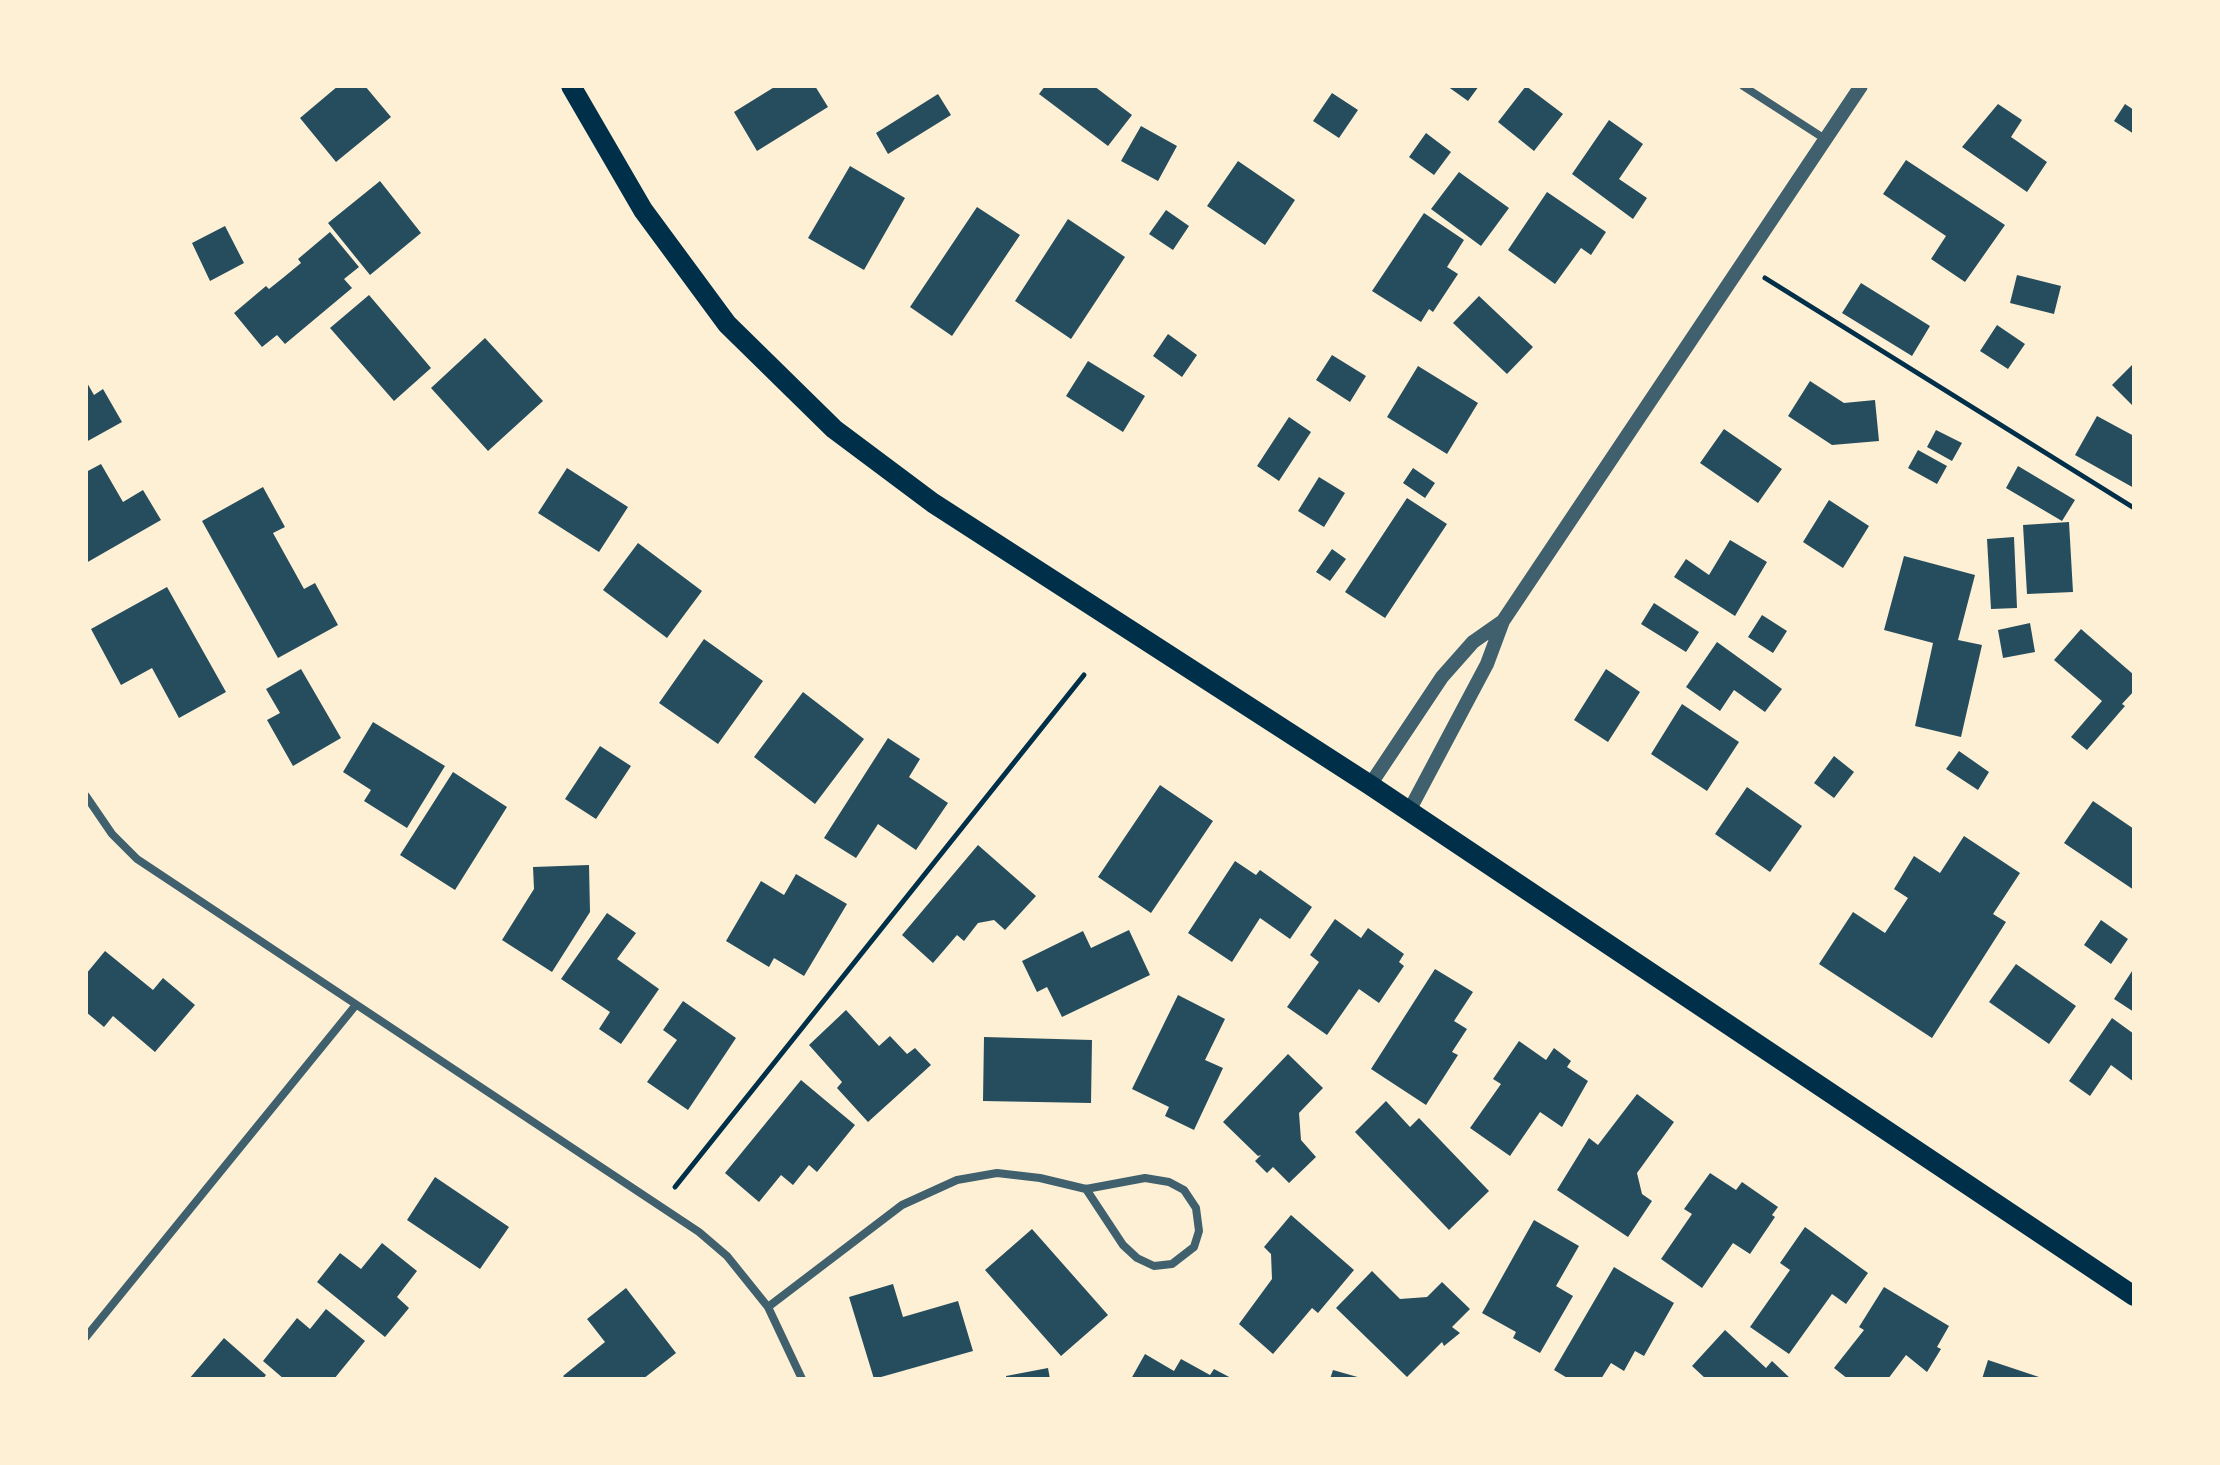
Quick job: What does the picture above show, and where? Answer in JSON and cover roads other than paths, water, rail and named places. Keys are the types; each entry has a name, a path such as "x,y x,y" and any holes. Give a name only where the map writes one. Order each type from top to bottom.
{"main road":[{"path":"571,86 643,210 727,324 834,429 933,503 1370,785 2134,1296"}],"street":[{"path":"1743,86 1825,139"},
{"path":"1409,811 1487,664 1503,621 1861,86"},
{"path":"1370,785 1442,677 1473,642 1503,621"},
{"path":"86,796 112,834 137,859 660,1205 727,1256 768,1307 802,1379"},
{"path":"86,1337 355,1006"},
{"path":"768,1307 902,1205 957,1180 997,1173 1040,1178 1086,1189 1145,1178 1169,1182 1184,1190 1196,1208 1199,1231 1194,1247 1172,1264 1154,1266 1137,1258 1123,1245 1086,1189"}]}
